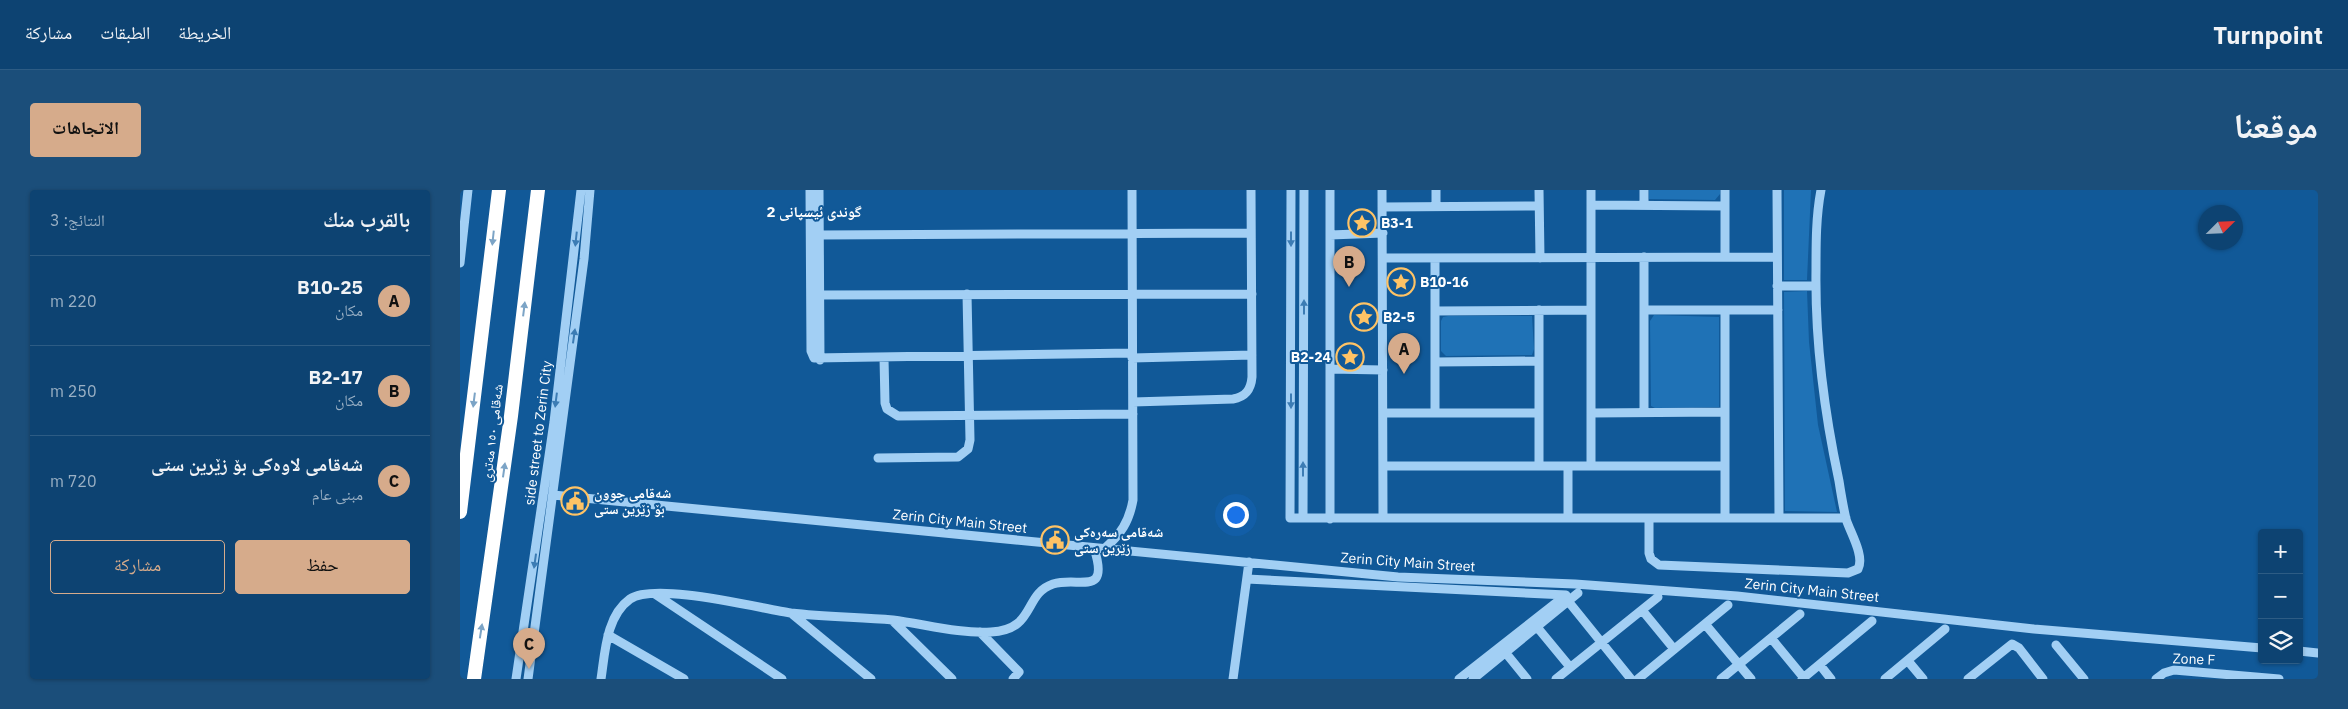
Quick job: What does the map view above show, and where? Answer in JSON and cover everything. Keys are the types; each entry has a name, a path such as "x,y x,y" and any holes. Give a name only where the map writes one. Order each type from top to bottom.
{"highway":[{"name":"شەقامی ١٥٠ مەتری","path":"460,512 499,190"},
{"name":"شەقامی ١٥٠ مەتری","path":"474,679 511,416 538,190"}],"street":[{"path":"460,263 468,190"},
{"name":"side street to Zerin City","path":"516,679 554,422 581,190"},
{"name":"side street to Zerin City","path":"528,679 584,259 590,190"},
{"path":"810,190 811,354 814,358 820,360 969,356 1252,355"},
{"path":"820,190 820,360"},
{"path":"1104,549 1121,534 1131,512 1133,485 1132,190"},
{"path":"1133,402 1238,398 1250,388 1252,355 1251,190"},
{"path":"1291,190 1290,518 1846,518"},
{"path":"1303,518 1304,190"},
{"path":"1330,190 1330,519"},
{"path":"1382,190 1383,518"},
{"path":"1436,190 1436,205"},
{"path":"1539,190 1540,258"},
{"path":"1591,190 1591,466"},
{"path":"1644,190 1644,205"},
{"path":"1725,190 1725,257"},
{"path":"1777,190 1779,517"},
{"path":"1649,518 1649,554 1651,559 1660,565 1848,573 1858,569 1860,561 1846,518 1829,434 1820,375 1816,286 1816,232 1821,190"},
{"path":"1382,207 1436,205 1539,206"},
{"path":"1591,205 1725,206"},
{"path":"820,235 1252,234"},
{"path":"1330,235 1382,234"},
{"path":"1644,257 1644,412"},
{"path":"1383,258 1777,257"},
{"path":"1434,258 1435,413"},
{"path":"1291,286 1304,286"},
{"path":"1777,286 1816,286"},
{"path":"878,458 954,457 962,455 970,444 967,294"},
{"path":"820,295 1252,294"},
{"path":"1539,310 1539,466"},
{"path":"1435,311 1591,310"},
{"path":"1644,310 1778,310"},
{"path":"1725,310 1725,518"},
{"path":"884,358 885,403 892,413 904,416 1133,414"},
{"path":"1435,362 1539,362"},
{"path":"1330,369 1383,370"},
{"path":"1591,413 1725,412"},
{"path":"1383,413 1539,413"},
{"path":"1383,466 1724,466"},
{"path":"1568,466 1568,518"},
{"name":"Zerin City Main Street","path":"552,495 1398,577 1575,584 1728,595 2034,628 2258,648"},
{"path":"601,679 608,635 617,614 631,598 655,594 709,598 791,613 892,620 980,632 1001,631 1016,626 1026,616 1039,594 1050,585 1057,583 1082,584 1092,581 1096,577 1099,565 1094,548"},
{"path":"1233,679 1252,562"},
{"path":"1250,579 1566,595 1460,679"},
{"path":"1473,679 1578,593"},
{"path":"655,594 776,677"},
{"path":"1556,679 1658,597"},
{"path":"1568,601 1632,679"},
{"path":"1638,679 1728,605"},
{"path":"1642,610 1674,649"},
{"path":"791,613 871,679"},
{"path":"1721,679 1800,614"},
{"path":"892,620 952,679"},
{"path":"1771,638 1803,678 1872,621"},
{"path":"1705,624 1751,679"},
{"path":"1537,627 1570,667"},
{"path":"1885,679 1945,629"},
{"path":"980,632 1020,672 1013,679"},
{"path":"608,635 684,679"},
{"path":"1968,679 2012,644 2019,648 2043,679"},
{"path":"2056,645 2084,679"},
{"path":"2303,651 2318,652"},
{"path":"1504,652 1527,679"},
{"path":"1908,660 1923,679"},
{"path":"1820,665 1831,679"},
{"name":"Zone F","path":"2156,679 2164,673 2174,670 2232,677 2279,679"}],"shaded area":[{"path":"1649,190 1720,190 1720,194 1715,200 1649,199"},
{"path":"1784,190 1811,190 1807,280 1784,280"},
{"path":"1807,291 1809,342 1818,425 1837,512 1785,511 1784,292"},
{"path":"1654,315 1719,317 1719,407 1655,408 1651,406 1650,321"},
{"path":"1532,316 1534,349 1532,355 1446,356 1441,351 1441,321 1443,317"}],"place":[{"name":"B3-1","path":"1362,223"},
{"name":"B10-16","path":"1401,282"},
{"name":"B2-17","path":"1349,287"},
{"name":"B2-5","path":"1364,317"},
{"name":"B2-24","path":"1350,357"},
{"name":"B10-25","path":"1404,374"},
{"name":"شەقامی جوون بۆ زێرین ستی","path":"575,501"},
{"name":"شەقامی سەرەکی زێرین ستی","path":"1055,540"},
{"name":"شەقامی لاوەکی بۆ زێرین ستی","path":"529,669"}],"district":[{"name":"گوندی ئیسپانی 2","path":"814,212"}]}
